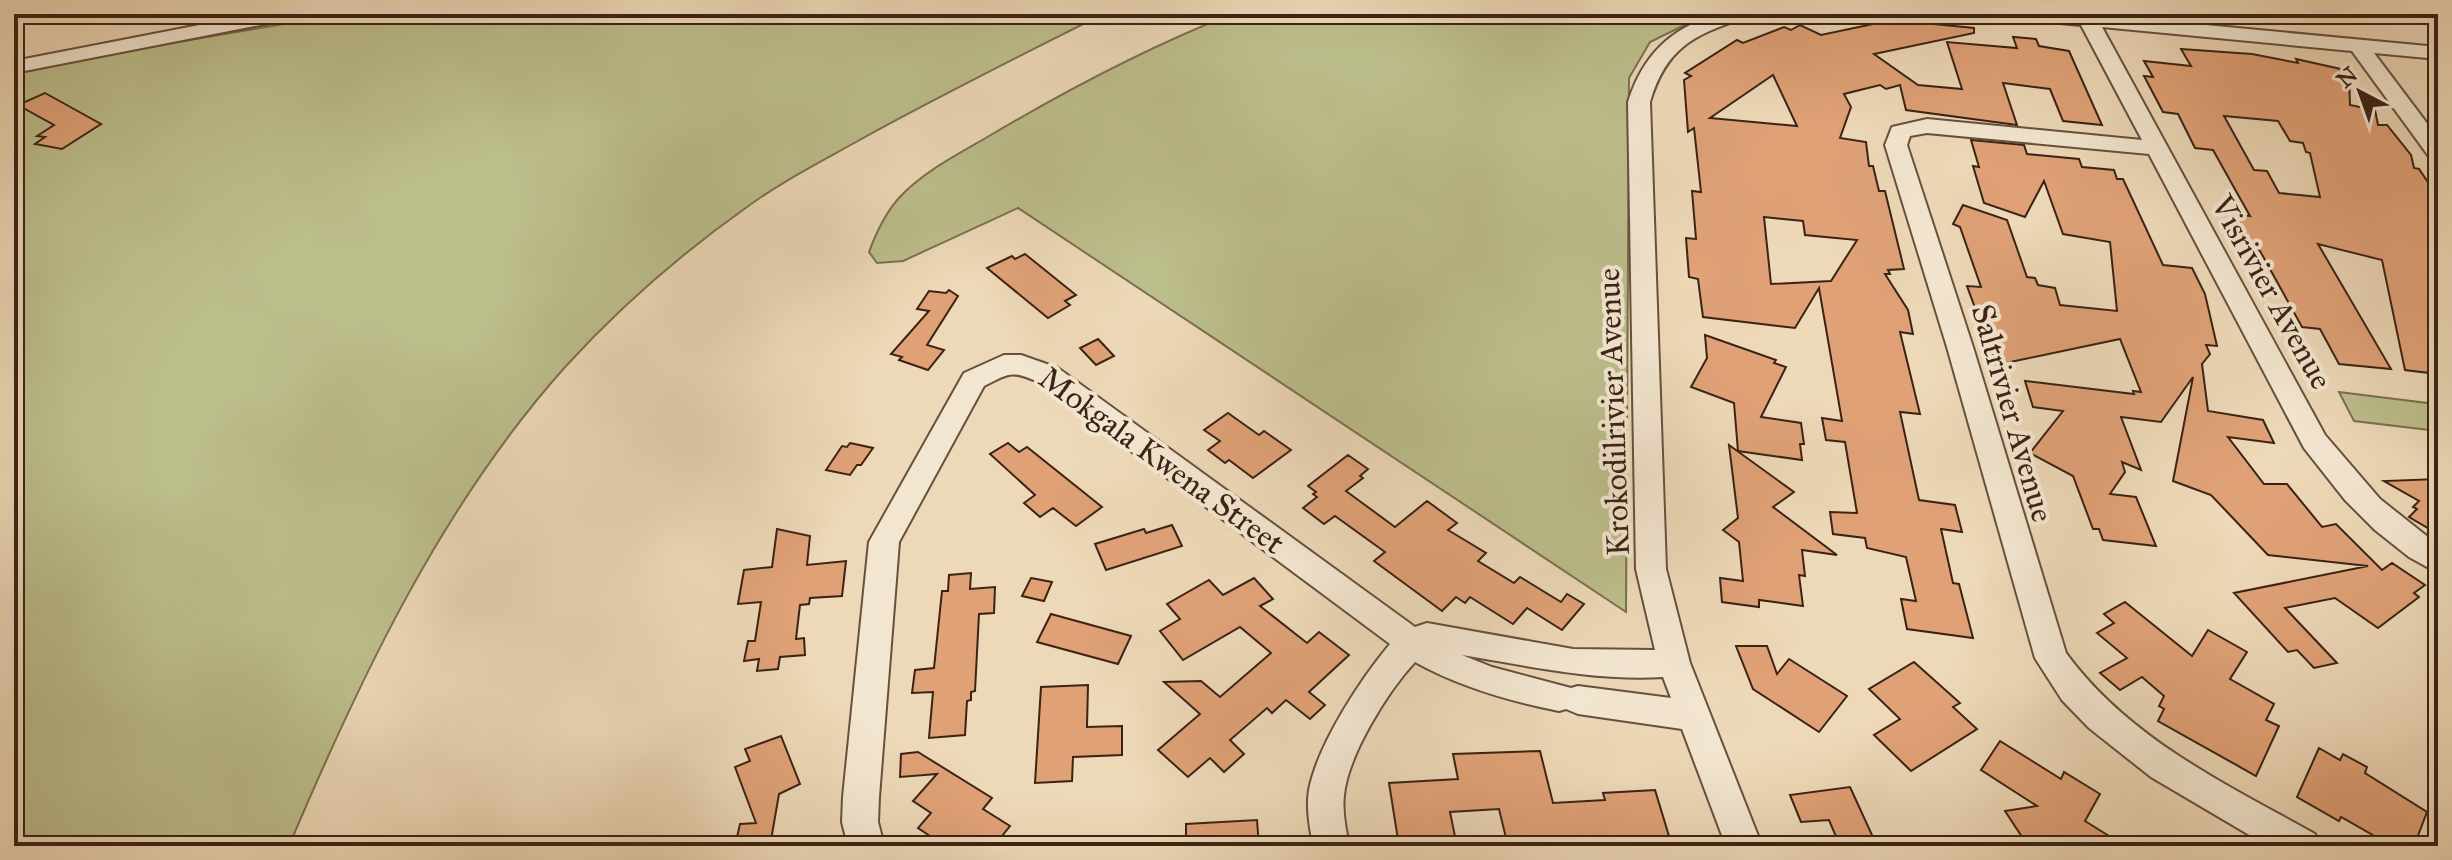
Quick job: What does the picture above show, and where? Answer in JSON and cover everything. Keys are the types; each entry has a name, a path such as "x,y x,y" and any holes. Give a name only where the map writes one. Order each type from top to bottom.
{"street":[{"path":"14,67 286,14"},
{"name":"Krokodilrivier Avenue","path":"1737,14 1704,24 1674,41 1656,57 1645,77 1639,102 1651,569 1674,663 1744,846"},
{"path":"2026,14 2438,53"},
{"path":"2250,14 2264,35"},
{"name":"Visrivier Avenue","path":"2089,21 2314,441 2362,503 2413,545 2438,561"},
{"path":"2357,44 2438,153"},
{"name":"Saltrivier Avenue","path":"2155,148 1927,126 1900,132 1896,145 1960,347 2051,658 2086,704 2116,732 2302,846"},
{"name":"Mokgala Kwena Street","path":"866,846 860,822 861,797 884,542 974,380 1004,364 1021,364 1048,375 1468,672 1568,699 1694,716"},
{"path":"1331,846 1325,810 1329,779 1382,680 1395,659 1416,637"},
{"name":"Mokgala Kwena Street","path":"1416,637 1570,659 1634,665 1674,663"}],"green space":[{"path":"343,14 1103,14 917,109 773,189 675,262 587,344 522,419 443,534 375,656 289,846 14,846 14,74 136,49"},
{"path":"1232,14 1707,14 1650,42 1629,78 1626,612 1018,208 903,261 877,263 869,252 893,205 917,181 939,166 1105,72"},
{"path":"2339,392 2435,404 2438,431 2354,421"}],"building":[{"path":"1892,20 1974,28 1974,33 1874,54 1918,85 1962,89 1947,42 2017,48 2013,37 2036,39 2039,46 2069,51 2102,125 2063,121 2050,89 2003,83 2017,125 1906,110 1900,85 1886,89 1880,85 1844,94 1851,107 1840,138 1866,142 1869,166 1873,166 1879,191 1885,191 1904,269 1888,270 1890,274 1885,274 1908,310 1913,334 1900,332 1920,414 1900,412 1919,500 1955,505 1962,532 1941,529 1953,583 1959,584 1973,638 1907,629 1901,599 1916,601 1906,557 1867,548 1865,538 1833,534 1830,512 1857,513 1845,442 1826,440 1822,418 1842,421 1819,288 1795,328 1703,317 1698,279 1689,277 1686,238 1696,239 1692,191 1701,192 1694,128 1688,132 1684,80 1691,76 1685,73 1737,40 1743,43 1784,27 1791,30 1800,25 1821,35","holes":["1773,75 1797,126 1710,118","1764,217 1803,221 1805,235 1857,240 1831,281 1771,284"]},
{"path":"2181,49 2252,54 2298,63 2296,59 2345,70 2349,75 2350,105 2375,110 2378,125 2387,125 2411,155 2414,168 2419,169 2438,197 2438,203 2433,201 2438,223 2438,374 2405,370 2382,260 2318,244 2391,369 2339,364 2320,329 2302,327 2260,251 2253,249 2235,214 2250,216 2213,150 2195,148 2178,114 2163,112 2144,76 2153,77 2144,61 2191,66","holes":["2224,116 2278,121 2290,141 2303,143 2306,152 2310,153 2320,197 2279,193 2267,171 2254,170"]},
{"path":"45,93 101,124 62,149 35,144 45,137 37,136 54,125 18,105"},
{"path":"1971,140 2024,145 2027,154 2079,159 2082,167 2114,170 2117,179 2123,179 2163,265 2192,268 2205,294 2217,346 2206,345 2210,354 2202,364 2208,411 2263,420 2274,443 2228,437 2264,484 2287,484 2322,527 2336,524 2382,570 2392,563 2425,585 2414,593 2419,597 2378,628 2335,598 2285,608 2337,663 2314,668 2297,650 2288,652 2234,593 2368,566 2268,555 2211,495 2173,481 2193,377 2161,422 2121,417 2141,470 2122,462 2125,472 2110,494 2136,497 2156,546 2103,540 2099,529 2093,529 2073,476 2030,453 2063,411 2033,407 2025,381 2134,394 2133,391 2141,392 2120,339 1996,365 1967,286 1981,287 1960,227 1953,224 1963,205 2007,220 2027,277 2035,278 2038,285 2055,288 2060,305 2117,311 2110,242 2063,234 2044,181 2025,217 1984,203 1973,166 1979,167"},
{"path":"1025,254 1076,295 1065,301 1070,305 1048,318 987,268 1012,256 1015,259"},
{"path":"949,290 958,296 927,345 944,350 928,370 891,354 929,311 917,309 929,291 946,293"},
{"path":"1705,335 1776,360 1774,363 1786,367 1761,417 1801,423 1804,444 1800,444 1802,460 1738,451 1734,403 1691,387 1707,358"},
{"path":"1098,339 1114,356 1096,365 1080,348"},
{"path":"1228,413 1259,435 1264,431 1291,450 1253,478 1229,460 1225,463 1208,450 1220,441 1204,430"},
{"path":"850,443 873,448 850,475 826,470 842,446 847,447"},
{"path":"1008,443 1019,452 1027,447 1102,507 1076,526 1053,508 1040,517 1024,503 1035,495 990,454"},
{"path":"1729,445 1794,492 1773,507 1837,555 1802,550 1805,576 1799,575 1803,606 1759,600 1759,607 1722,602 1720,578 1743,581 1739,542 1723,530 1738,518"},
{"path":"1348,455 1368,469 1360,476 1363,478 1346,491 1395,527 1427,501 1457,523 1448,530 1486,553 1478,561 1514,583 1520,577 1561,602 1567,594 1584,604 1562,630 1527,608 1513,624 1470,597 1465,603 1456,597 1442,611 1374,561 1385,552 1335,516 1324,524 1303,508 1317,497 1308,486"},
{"path":"2438,479 2438,534 2409,517 2417,509 2413,507 2419,501 2384,481"},
{"path":"1172,525 1182,546 1106,570 1095,544 1144,529 1146,533"},
{"path":"777,529 810,536 807,565 846,561 842,596 810,598 809,604 800,605 796,639 804,638 805,655 780,657 778,669 757,671 759,659 744,661 748,641 755,641 761,602 738,604 744,570 772,567"},
{"path":"971,573 970,589 995,587 994,613 979,614 975,691 971,692 971,700 967,701 965,735 929,738 933,692 912,693 915,670 934,668 942,591 948,591 949,575"},
{"path":"1031,578 1052,582 1044,601 1022,596"},
{"path":"1254,578 1273,599 1260,606 1307,643 1319,632 1349,655 1309,692 1325,705 1310,719 1286,700 1272,713 1267,708 1230,740 1244,754 1224,772 1210,758 1188,777 1158,750 1200,714 1164,682 1201,681 1220,697 1271,653 1240,627 1183,660 1160,631 1180,619 1167,604 1209,580 1223,595"},
{"path":"2125,602 2192,656 2208,630 2247,652 2230,679 2274,704 2266,720 2279,726 2256,776 2158,721 2164,709 2159,706 2164,696 2142,677 2120,690 2100,673 2127,658 2097,633 2114,623 2104,614"},
{"path":"1051,614 1131,636 1118,664 1037,642"},
{"path":"1736,646 1767,646 1777,674 1789,659 1847,696 1819,732 1753,689"},
{"path":"1914,662 1960,703 1953,707 1977,729 1911,771 1874,735 1900,719 1869,689"},
{"path":"1088,685 1087,727 1122,726 1122,755 1073,757 1072,781 1035,783 1041,687"},
{"path":"781,736 800,784 779,794 770,846 735,846 740,824 756,823 735,767 750,761 745,749"},
{"path":"2000,741 2061,779 2064,772 2100,794 2085,821 2125,846 2028,846 2005,811 2037,806 1981,770"},
{"path":"2319,748 2340,760 2343,754 2367,767 2365,773 2427,812 2414,846 2392,846 2297,797"},
{"path":"1540,751 1553,803 1605,800 1603,793 1655,790 1672,846 1508,846 1499,809 1450,812 1457,846 1399,846 1389,783 1458,779 1453,754"},
{"path":"918,752 992,798 983,809 1010,826 994,846 962,846 951,839 945,846 918,828 931,813 913,801 937,774 900,777 901,754"},
{"path":"1850,787 1877,846 1840,846 1829,820 1801,822 1790,795"},
{"path":"1257,820 1259,846 1186,846 1186,824"}]}
